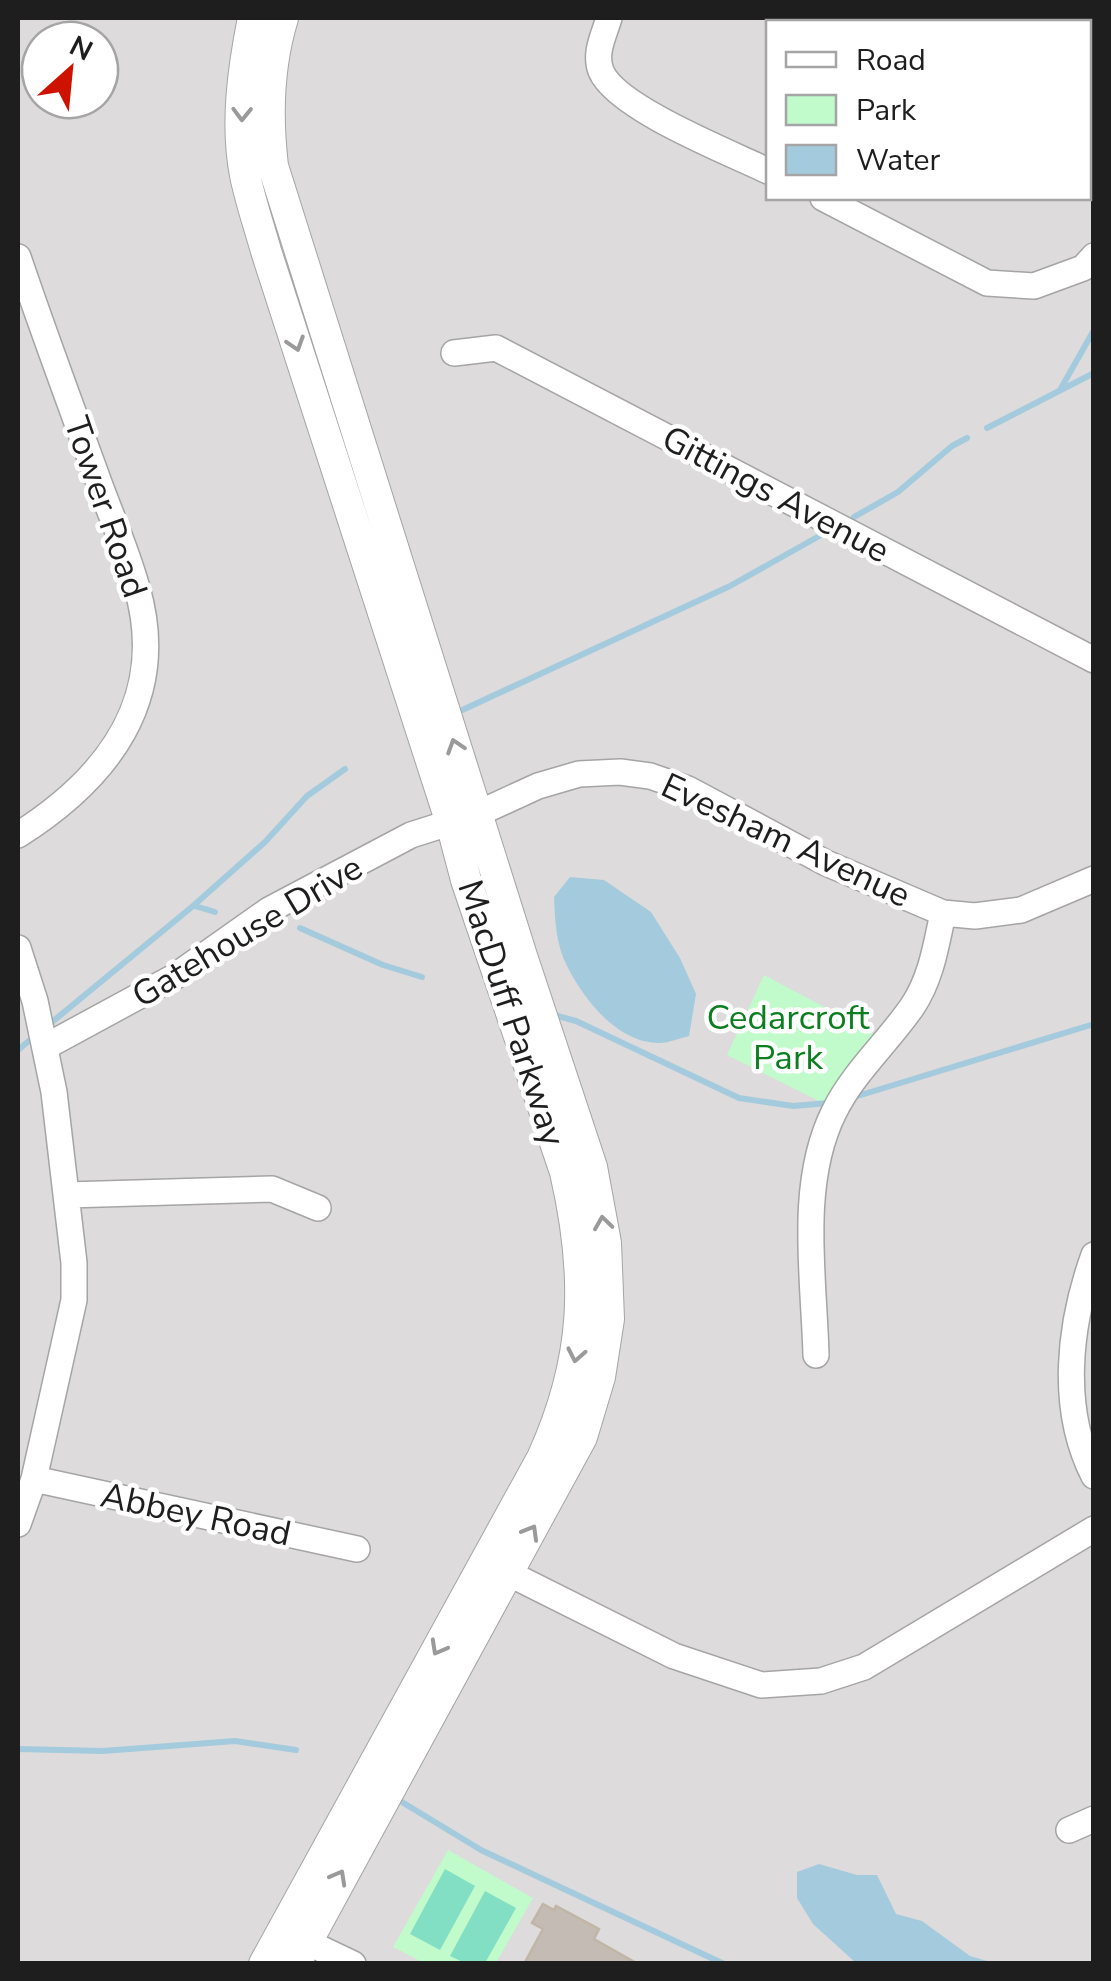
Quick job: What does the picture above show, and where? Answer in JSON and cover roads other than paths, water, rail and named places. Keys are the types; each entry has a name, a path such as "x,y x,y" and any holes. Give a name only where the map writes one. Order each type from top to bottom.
{"street":[{"name":"MacDuff Parkway","path":"253,18 244,70 244,173 266,251 464,819 592,1167 610,1278 606,1348 582,1437 497,1568 327,1899 294,1946 264,1964"},
{"name":"MacDuff Parkway","path":"283,18 271,72 267,116 273,166 464,819"},
{"path":"609,18 598,54 602,73 619,94 650,114 766,170"},
{"path":"827,200 987,283 1034,286 1083,268 1094,256"},
{"name":"Tower Road","path":"18,256 138,589 145,648 144,682 136,710 120,740 80,788 18,835"},
{"name":"Gittings Avenue","path":"454,353 496,348 1094,660"},
{"name":"Evesham Avenue","path":"464,819 538,786 579,774 620,772 650,776 688,789 826,863 943,914 975,916 1021,910 1094,879"},
{"name":"Gatehouse Drive","path":"45,1047 174,978 268,910 411,835 464,819"},
{"path":"816,1354 817,1169 834,1112 914,1005 928,977 943,914"},
{"path":"18,948 35,1001 54,1092 67,1195 74,1300 34,1479 18,1524"},
{"path":"67,1195 272,1189 318,1208"},
{"path":"1094,1255 1080,1298 1070,1354 1074,1411 1094,1476"},
{"name":"Abbey Road","path":"34,1479 357,1550"},
{"path":"497,1568 674,1656 761,1685 820,1681 864,1667 1094,1529"},
{"path":"1069,1830 1094,1820"},
{"path":"294,1946 353,1964"}],"water":[{"path":"570,877 604,880 651,912 680,958 696,994 689,1036 659,1043 630,1036 604,1017 583,992 558,941 554,897"},
{"path":"819,1864 857,1875 877,1875 896,1914 922,1921 970,1956 994,1963 856,1963 813,1924 797,1898 797,1872"}],"waterway":[{"path":"1060,390 1094,330"},
{"path":"987,428 1094,373"},
{"path":"854,517 898,492 967,438"},
{"path":"458,712 730,586 821,535"},
{"path":"46,1027 193,906 265,842 307,796 345,769"},
{"path":"195,906 215,912"},
{"path":"300,928 383,965 422,977"},
{"path":"554,1015 576,1021 739,1098 793,1106 829,1103"},
{"path":"851,1098 1094,1024"},
{"path":"18,1050 36,1035"},
{"path":"18,1749 103,1751 235,1741 296,1750"},
{"path":"397,1799 481,1850 724,1964"}],"park label":[{"name":"Cedarcroft Park","path":"788,1037"}]}
